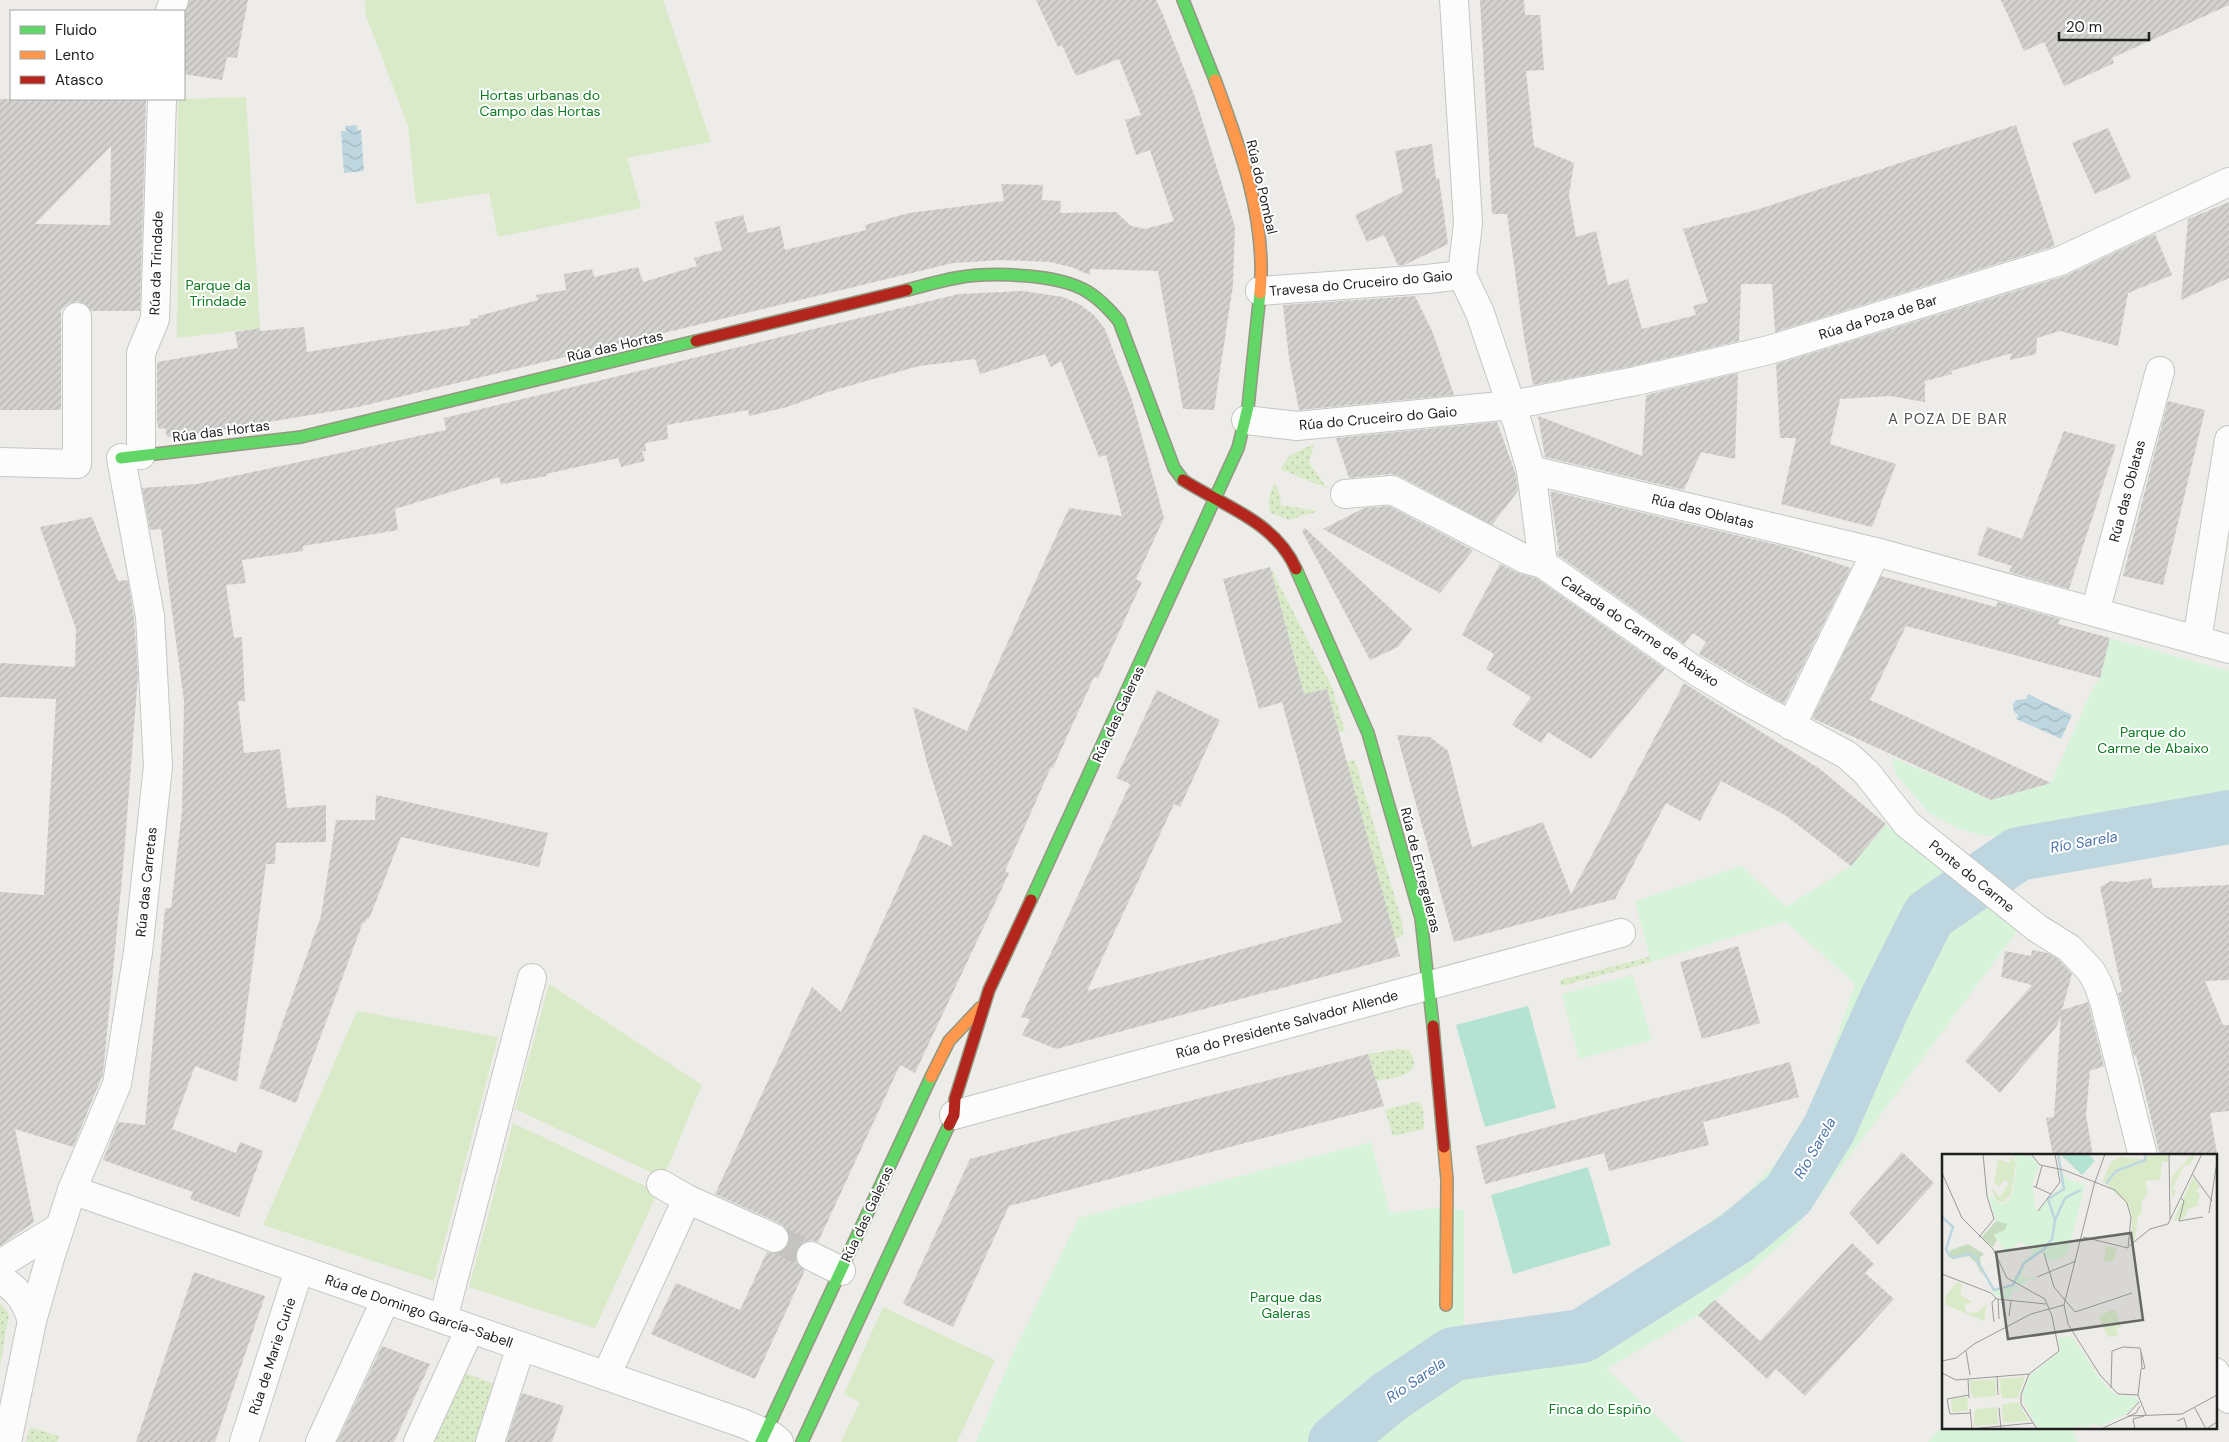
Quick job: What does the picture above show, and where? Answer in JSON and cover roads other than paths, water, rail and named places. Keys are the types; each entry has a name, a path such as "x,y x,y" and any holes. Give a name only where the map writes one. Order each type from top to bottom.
{"street":[{"name":"Rúa do Pombal","path":"1183,0 1222,98 1243,163 1256,214 1261,249 1260,291 1246,420"},
{"path":"1454,0 1468,223 1462,275 1480,313 1531,470 1543,564"},
{"name":"Rúa da Trindade","path":"131,457 141,353 155,320 162,100"},
{"name":"Rúa da Poza de Bar","path":"1510,405 1636,381 1769,350 2060,261 2229,182"},
{"name":"Rúa das Hortas","path":"131,457 300,437 957,278 1011,275 1061,280 1081,286 1109,305"},
{"name":"Travesa do Cruceiro do Gaio","path":"1260,291 1462,275"},
{"name":"Rúa de Entregaleras","path":"1109,305 1119,321 1166,452 1174,468 1183,480 1242,512 1263,527 1291,557 1368,733 1421,918 1430,985 1447,1180 1446,1306"},
{"path":"0,462 77,464 77,317"},
{"name":"Rúa das Oblatas","path":"2095,612 2160,371"},
{"name":"Rúa do Cruceiro do Gaio","path":"1246,420 1297,426 1510,405"},
{"name":"Rúa das Galeras","path":"802,1442 962,1108 983,1005 1238,448 1246,420"},
{"path":"2197,640 2229,440"},
{"name":"Rúa das Carretas","path":"7,1442 32,1320 50,1258 72,1190 116,1084 138,952 158,766 150,616 131,457"},
{"name":"Rúa das Oblatas","path":"1531,470 1876,552 2229,649"},
{"name":"Calzada do Carme de Abaixo","path":"1346,494 1392,490 1525,560 1543,564 1691,668 1739,698 1847,755 1866,772 1907,824"},
{"path":"1792,726 1876,552"},
{"name":"Ponte do Carme","path":"1907,824 2037,928 2069,948 2091,971 2098,984 2142,1154"},
{"name":"Rúa do Presidente Salvador Allende","path":"962,1108 1621,933"},
{"path":"443,1319 532,978"},
{"name":"Rúa das Galeras","path":"769,1439 841,1271 937,1064 949,1041 983,1005"},
{"path":"954,1058 962,1026"},
{"path":"946,1087 950,1095 962,1108"},
{"path":"661,1184 687,1199 774,1238"},
{"name":"Rúa de Domingo García-Sabell","path":"72,1190 606,1376 769,1439"},
{"path":"606,1376 687,1199"},
{"path":"1,1275 60,1227"},
{"path":"811,1256 841,1271"},
{"path":"1,1275 50,1258"},
{"name":"Rúa de Marie Curie","path":"244,1442 299,1270"},
{"path":"1,1275 19,1292 28,1307 32,1320"},
{"path":"320,1442 386,1299"},
{"path":"418,1442 470,1329"},
{"path":"490,1442 521,1346"},
{"path":"2216,1374 2229,1399"}],"water":[{"path":"357,125 357,130 361,130 364,171 344,173 341,131 346,131 345,126"},
{"path":"2028,694 2072,715 2061,739 2016,719 2018,715 2014,712 2013,704 2016,700 2026,699"}],"waterway":[{"name":"Río Sarela","path":"1335,1442 1389,1397 1453,1354 1582,1336 1736,1238 1788,1195 1829,1129 1887,998 1929,915 2018,854 2229,817"}],"tunnel":[{"path":"774,1238 811,1256"}],"district":[{"name":"A POZA DE BAR","path":"1948,419"}],"park label":[{"name":"Hortas urbanas do Campo das Hortas","path":"540,104"},
{"name":"Parque da Trindade","path":"218,294"},
{"name":"Parque do Carme de Abaixo","path":"2153,740"},
{"name":"Parque das Galeras","path":"1286,1305"},
{"name":"Finca do Espiño","path":"1600,1409"}]}
